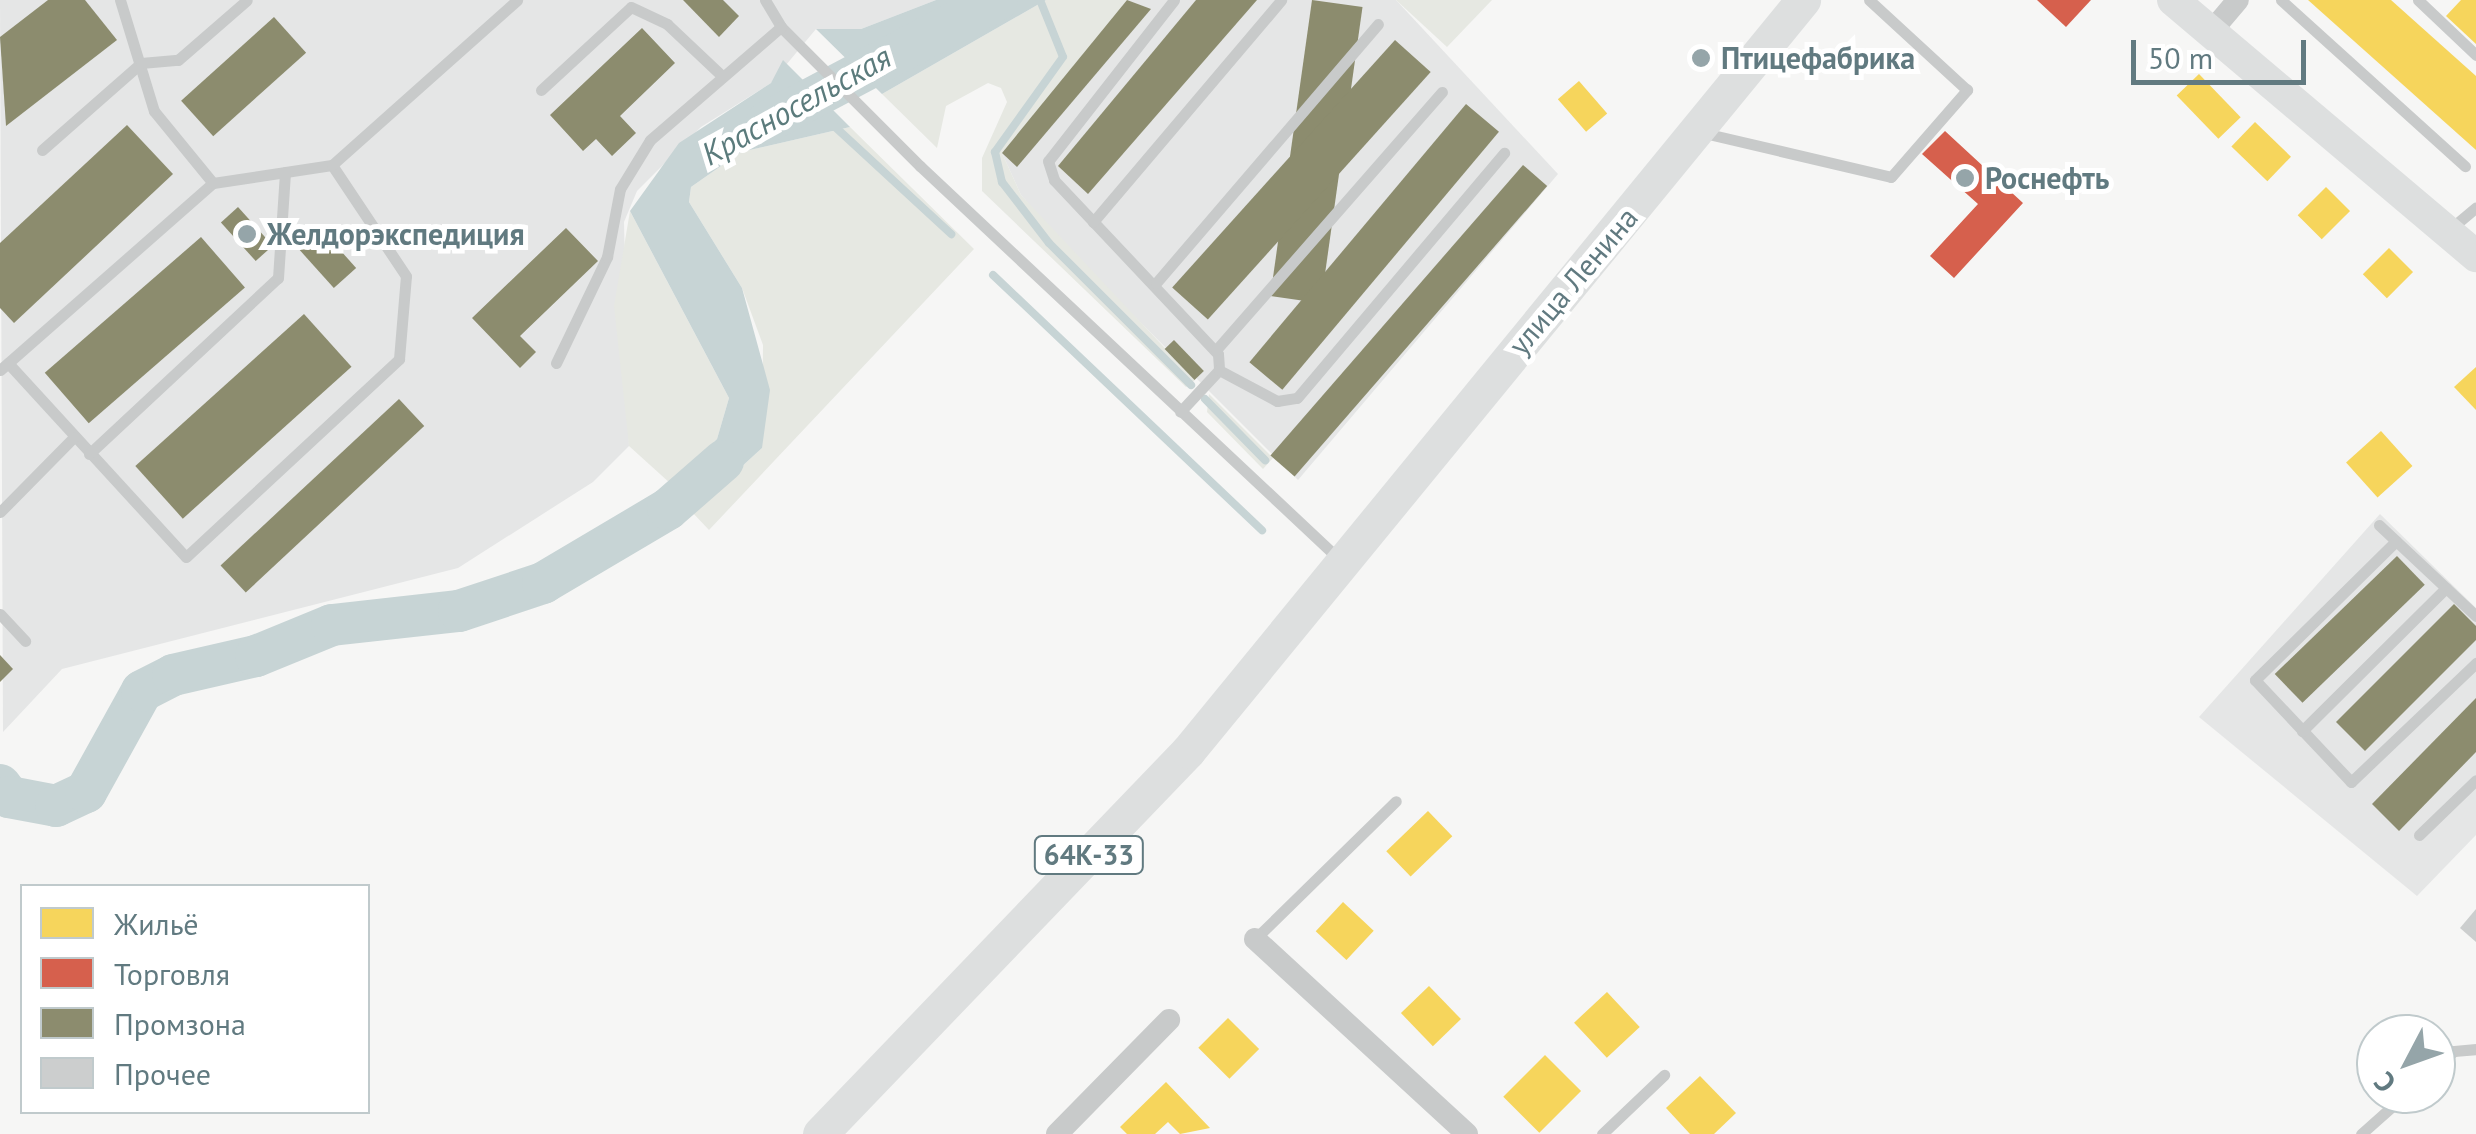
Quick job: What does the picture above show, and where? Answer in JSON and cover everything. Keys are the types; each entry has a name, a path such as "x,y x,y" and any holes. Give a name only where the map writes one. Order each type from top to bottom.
{"main road":[{"name":"улица Ленина","path":"1342,562 1700,132 1804,0"},
{"name":"64К-33","path":"820,1134 1188,751 1342,562"}],"street":[{"path":"2174,0 2476,256"},
{"path":"2210,33 2238,0"},
{"path":"1256,938 1466,1134"},
{"path":"1058,1134 1169,1020"}],"lane":[{"path":"120,0 154,111 213,183"},
{"path":"42,150 141,63 178,60 247,0"},
{"path":"332,164 406,276 399,358 186,557 4,366 213,183 332,164 516,0"},
{"path":"765,0 781,27 920,166 1342,562"},
{"path":"1174,0 1050,153 1054,180 1216,350 1219,370"},
{"path":"1093,222 1282,0"},
{"path":"1700,132 1891,177 1967,90 1869,0"},
{"path":"2281,0 2465,166"},
{"path":"2418,0 2476,55"},
{"path":"2428,11 2438,0"},
{"path":"541,90 631,7 667,24 721,75"},
{"path":"1156,283 1378,24"},
{"path":"556,363 607,257 620,189 650,140 781,27"},
{"path":"1216,350 1442,92"},
{"path":"1219,370 1276,401 1298,398 1504,153"},
{"path":"89,454 278,278 284,172"},
{"path":"2448,230 2476,208"},
{"path":"1180,412 1219,370"},
{"path":"0,512 74,437"},
{"path":"2379,526 2476,616"},
{"path":"2396,541 2254,680 2351,782 2476,662"},
{"path":"2302,731 2446,588"},
{"path":"0,614 25,641"},
{"path":"2419,835 2476,780"},
{"path":"1256,938 1396,801"},
{"path":"1602,1134 1664,1075"},
{"path":"2361,1134 2384,1114"}],"shaded area":[{"path":"0,0 936,0 861,29 816,29 771,83 701,127 637,191 624,222 629,446 593,482 458,568 62,669 3,732"},
{"path":"1046,0 1127,0 1002,153 1021,195 1195,380 1186,387 982,191 982,158 1007,102 1001,88 988,83 946,106 937,148 882,94"},
{"path":"1127,0 1396,0 1558,174 1298,480 1078,260 1021,195 1002,153"},
{"path":"1396,0 1492,0 1447,47"},
{"path":"850,127 974,249 709,530 692,512 762,448 763,345 742,288 689,202 691,187 741,152"},
{"path":"630,211 729,398 717,439 671,484 629,446 614,306"},
{"path":"1209,394 1273,458 1263,469 1207,412"},
{"path":"2380,514 2476,608 2476,835 2417,896 2199,717"}],"water":[{"path":"936,0 1046,0 882,94 816,29 861,29"},
{"path":"783,60 850,127 741,152 691,187 689,202 742,288 770,390 762,448 692,512 671,484 717,439 729,398 630,211 679,143 771,83"}],"building: Жильё":[{"path":"2308,0 2391,0 2476,76 2476,150"},
{"path":"2461,0 2476,0 2476,44 2446,16"},
{"path":"2199,74 2241,117 2218,139 2177,96"},
{"path":"1579,81 1607,113 1586,132 1558,99"},
{"path":"2255,122 2291,157 2267,181 2231,146"},
{"path":"2326,187 2350,211 2322,239 2298,215"},
{"path":"2389,248 2413,272 2387,298 2363,274"},
{"path":"2476,367 2476,410 2454,387"},
{"path":"2381,431 2412,466 2378,497 2346,462"},
{"path":"1428,811 1452,836 1411,876 1386,851"},
{"path":"1343,902 1374,931 1346,960 1316,931"},
{"path":"1429,986 1461,1019 1433,1046 1401,1013"},
{"path":"1607,992 1640,1027 1607,1058 1574,1023"},
{"path":"1228,1018 1259,1049 1229,1079 1198,1048"},
{"path":"1545,1055 1581,1091 1539,1133 1503,1097"},
{"path":"1700,1076 1736,1113 1714,1134 1690,1134 1666,1108"},
{"path":"1166,1082 1210,1128 1180,1134 1168,1122 1155,1134 1127,1134 1120,1127"}],"building: Торговля":[{"path":"2037,0 2091,0 2066,27"},
{"path":"1945,131 2023,203 1954,278 1930,256 1978,204 1922,154"}],"building: Промзона":[{"path":"48,0 85,0 117,40 6,126 0,37"},
{"path":"683,0 723,0 739,16 719,37"},
{"path":"1127,0 1151,9 1017,167 1002,153"},
{"path":"1196,0 1257,0 1088,194 1058,166"},
{"path":"1312,0 1363,7 1321,303 1270,296"},
{"path":"274,17 306,53 213,136 181,101"},
{"path":"642,28 675,63 620,116 636,133 612,156 596,139 583,151 550,115"},
{"path":"1395,40 1431,72 1208,320 1172,287"},
{"path":"1466,104 1499,132 1282,390 1249,362"},
{"path":"127,125 173,174 14,323 0,308 0,243"},
{"path":"1523,165 1547,186 1295,477 1270,456"},
{"name":"Желдорэкспедиция","path":"238,207 273,246 256,261 221,222"},
{"path":"566,228 598,261 520,336 536,352 520,368 472,318"},
{"path":"322,230 356,268 334,288 300,250"},
{"path":"201,237 245,288 89,423 45,373"},
{"path":"304,314 352,367 183,519 135,466"},
{"path":"1174,340 1204,371 1195,380 1165,349"},
{"path":"399,399 424,426 246,592 221,565"},
{"path":"2397,556 2425,585 2302,703 2275,674"},
{"path":"2454,604 2476,626 2476,640 2365,751 2336,722"},
{"path":"0,655 13,669 0,682"},
{"path":"2476,698 2476,752 2399,831 2372,804"}],"building: Прочее":[{"path":"2476,909 2476,942 2460,928"}],"waterway":[{"name":"Красносельская","path":"767,122 997,0"},
{"path":"1040,0 1063,57 995,152 1002,182 1049,243 1191,385"},
{"path":"833,125 951,234"},
{"path":"993,275 1262,530"},
{"path":"1205,399 1265,460"},
{"name":"Красносельская","path":"0,785 9,797 56,806 86,792 142,691 173,675 256,656 332,625 459,611 543,583 668,509 723,461"}],"place":[{"name":"Птицефабрика","path":"1701,58"},
{"name":"Роснефть","path":"1965,178"},
{"name":"Желдорэкспедиция","path":"247,234"}]}
